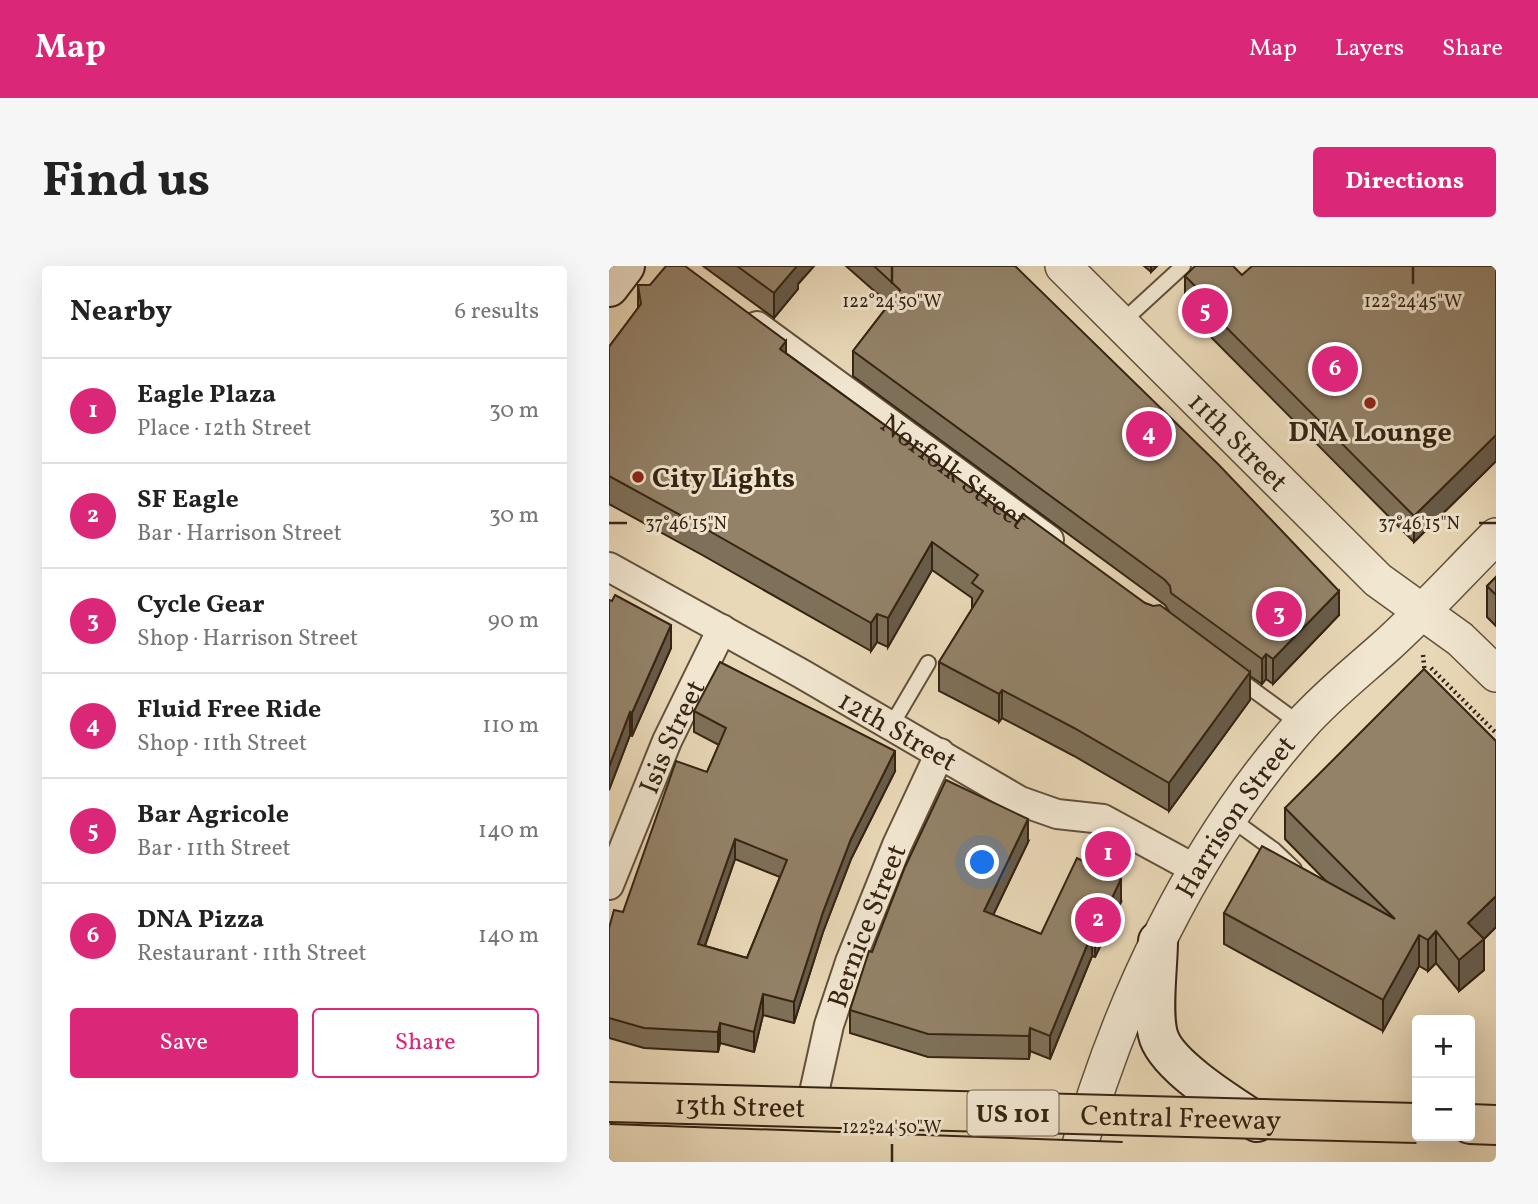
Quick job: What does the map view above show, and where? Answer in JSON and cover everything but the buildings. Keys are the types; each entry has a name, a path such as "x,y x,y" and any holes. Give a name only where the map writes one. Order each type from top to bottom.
{"highway":[{"name":"Central Freeway","path":"609,1101 1412,1125"},
{"path":"1475,1126 1496,1127"},
{"name":"Central Freeway","path":"609,1146 1122,1162"}],"main road":[{"path":"609,287 625,266"},
{"path":"1158,941 1156,1018 1164,1049 1193,1078 1257,1122"},
{"name":"13th Street","path":"609,1101 1412,1125"},
{"name":"13th Street","path":"609,1146 661,1156 1031,1162"}],"street":[{"name":"11th Street","path":"1063,266 1378,580 1460,639 1496,674"},
{"name":"Norfolk Street","path":"733,309 1068,554"},
{"name":"Harrison Street","path":"1075,1162 1087,1116 1125,1013 1158,941 1197,870 1230,818 1301,725 1338,687 1384,649 1496,536"},
{"name":"12th Street","path":"609,567 940,753 1020,801 1057,814 1103,818 1197,870"},
{"name":"Isis Street","path":"609,885 667,741 722,629"},
{"name":"Bernice Street","path":"811,1106 829,1026 851,962 897,845 940,753"}],"lane":[{"path":"1121,324 1183,266"},
{"path":"891,726 928,663"},
{"path":"1220,666 1301,725"},
{"path":"1230,818 1274,850 1304,878"}],"path":[{"path":"1421,612 1425,675 1433,684"},
{"path":"1431,668 1496,733"}],"place":[{"name":"Bar Agricole","path":"1205,311"},
{"name":"DNA Pizza","path":"1335,369"},
{"name":"DNA Lounge","path":"1370,403"},
{"name":"Fluid Free Ride","path":"1149,434"},
{"name":"City Lights","path":"638,477"},
{"name":"Cycle Gear","path":"1279,614"},
{"name":"Eagle Plaza","path":"1108,854"},
{"name":"SF Eagle","path":"1098,920"}]}
